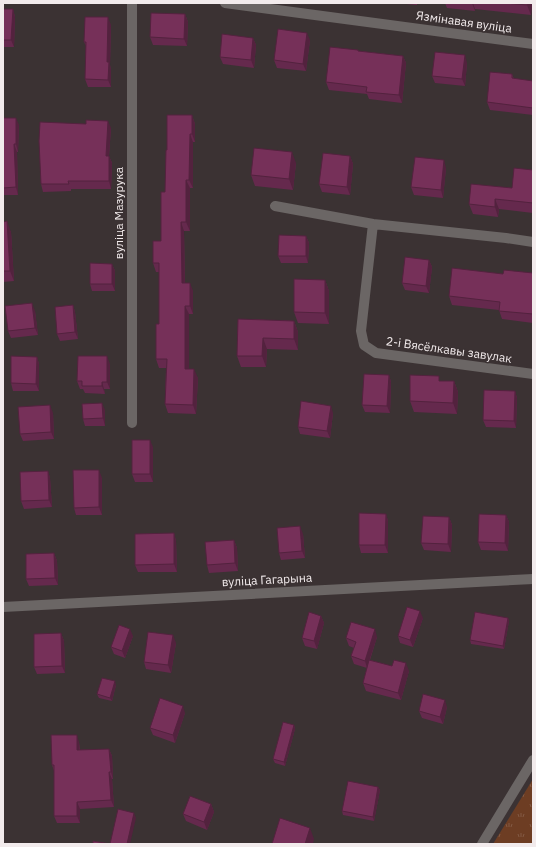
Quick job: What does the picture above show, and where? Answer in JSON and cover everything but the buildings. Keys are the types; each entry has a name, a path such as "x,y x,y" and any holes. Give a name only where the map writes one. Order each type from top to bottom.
{"street":[{"name":"вуліца Мазурука","path":"132,3 132,423"},
{"name":"Язмінавая вуліца","path":"225,3 533,44"},
{"path":"275,206 373,224 533,242"},
{"name":"2-і Вясёлкавы завулак","path":"373,224 360,331 364,345 376,353 533,374"},
{"name":"вуліца Гагарына","path":"3,606 533,579"},
{"path":"482,844 533,760"}],"green space":[{"path":"533,779 533,844 493,844"}]}
